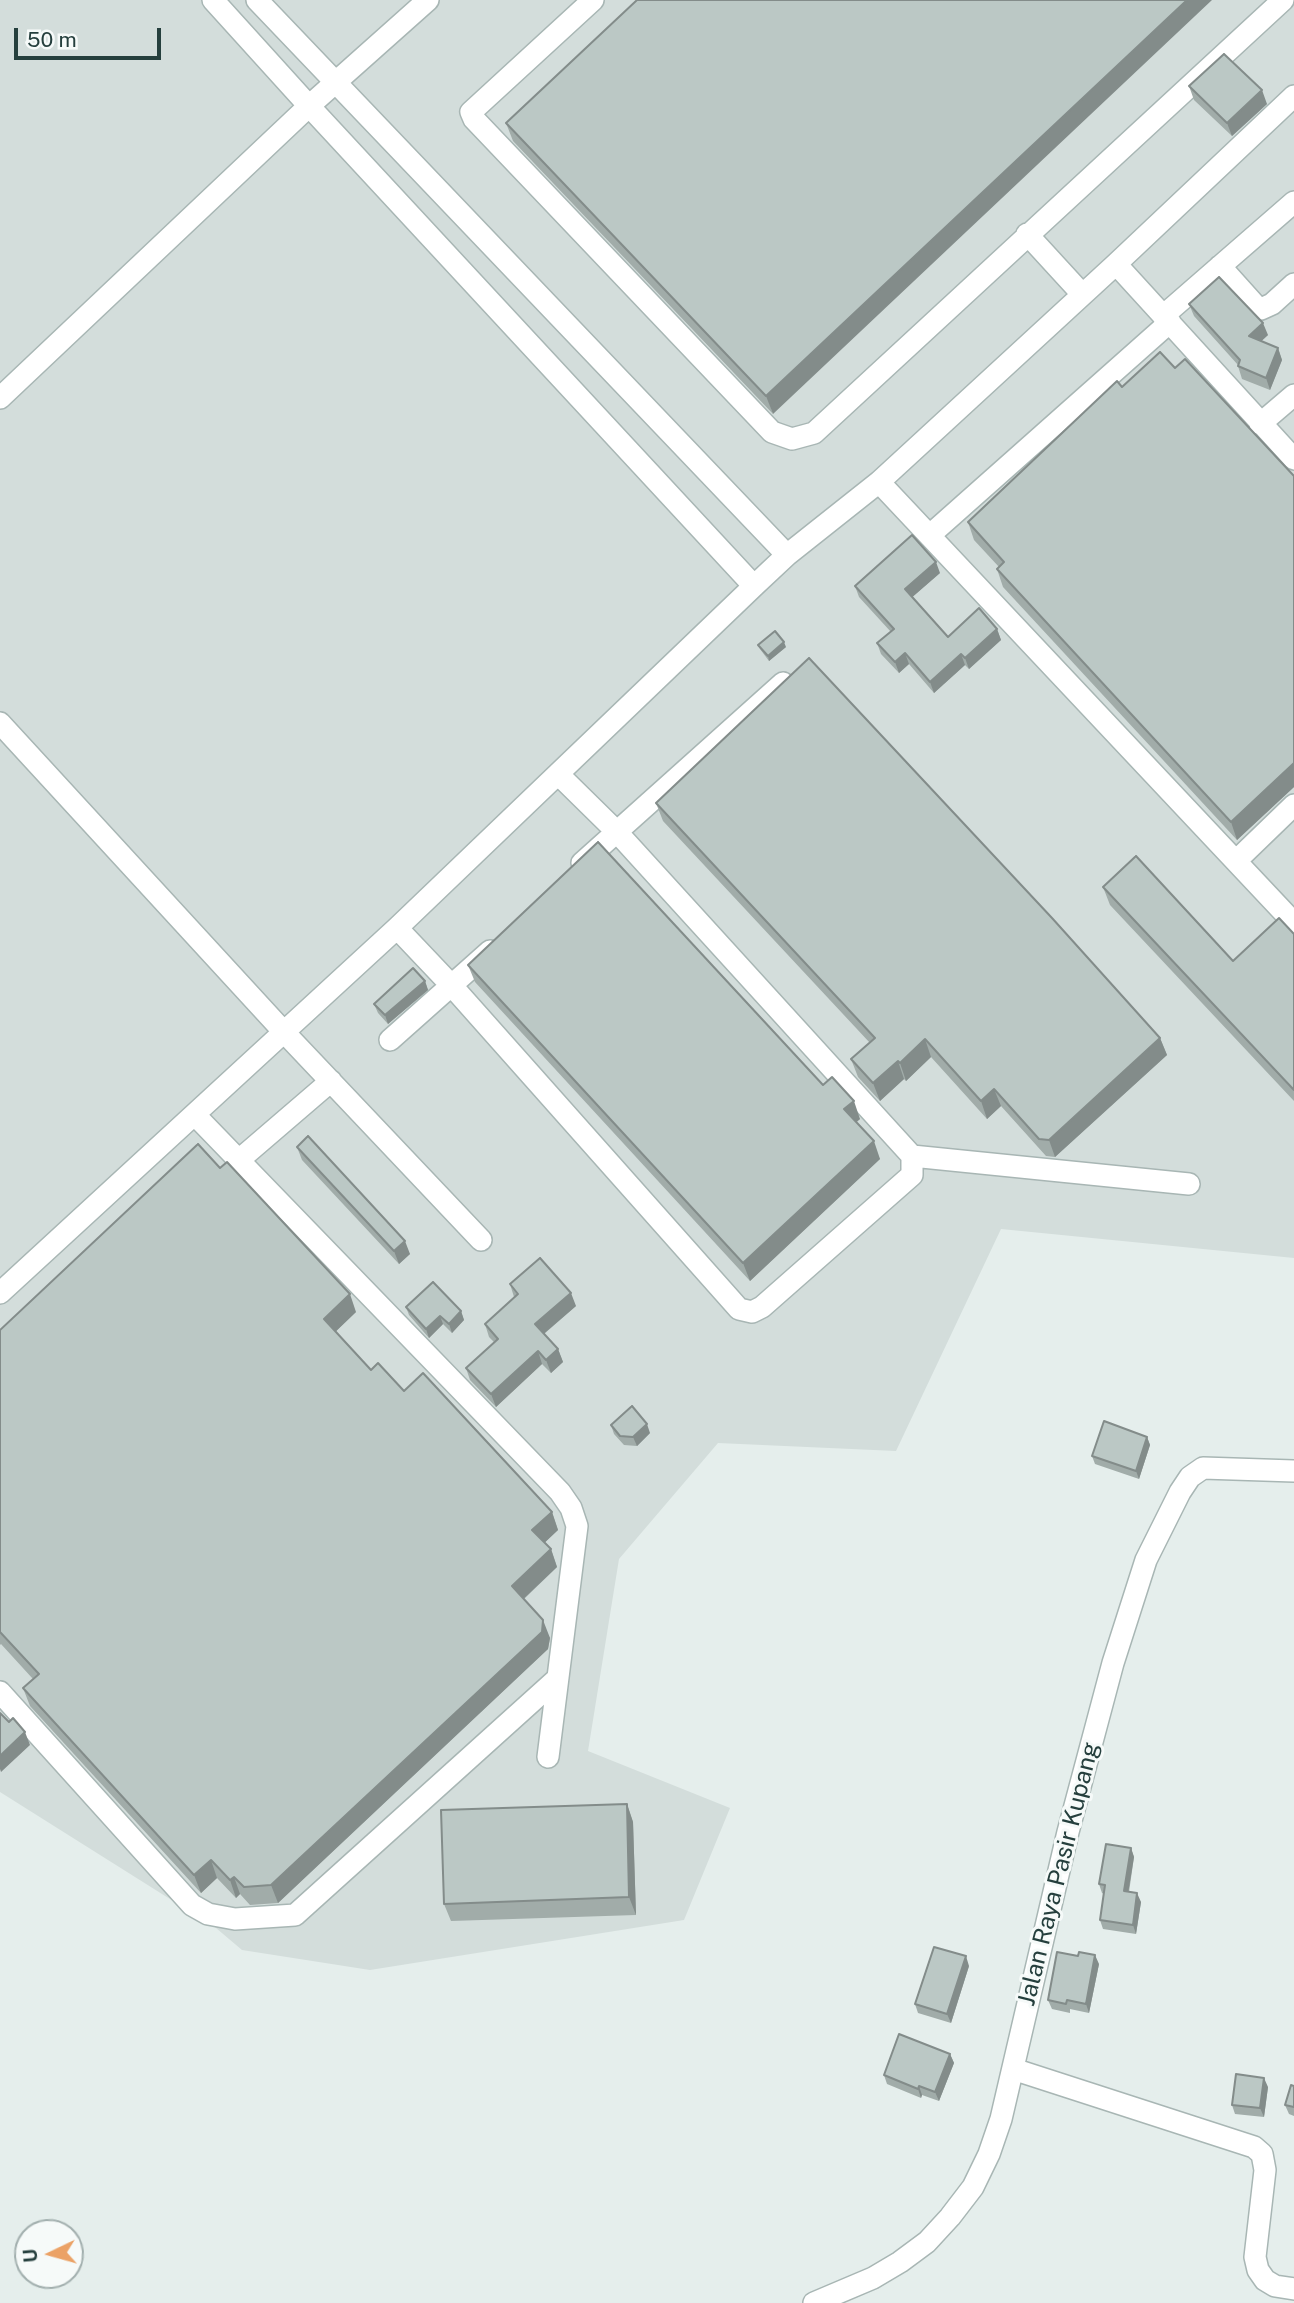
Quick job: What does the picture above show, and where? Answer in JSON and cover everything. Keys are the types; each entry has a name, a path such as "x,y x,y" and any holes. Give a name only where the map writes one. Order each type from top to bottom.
{"street":[{"path":"213,0 754,586"},
{"path":"257,0 787,555"},
{"path":"0,398 309,106 428,0"},
{"path":"593,0 471,112 474,119 772,432 792,439 814,433 1027,234 1285,0 1294,6"},
{"path":"0,1293 397,928 787,555 878,482 1294,96"},
{"path":"930,534 1167,319 1220,266 1294,202"},
{"path":"1027,234 1082,294"},
{"path":"1116,264 1294,460"},
{"path":"1220,266 1255,305 1262,309 1272,304 1294,284"},
{"path":"1260,424 1294,395"},
{"path":"878,482 930,534 1294,923"},
{"path":"568,877 783,683"},
{"path":"0,723 283,1031 481,1240"},
{"path":"558,774 616,831 912,1156 1189,1184"},
{"path":"1236,861 1294,806"},
{"path":"397,928 452,986 738,1309 752,1312 762,1307 912,1175 912,1156"},
{"path":"390,1040 500,941"},
{"path":"239,1160 331,1081"},
{"path":"195,1115 560,1492 571,1508 577,1526 548,1757"},
{"name":"Jalan Raya Pasir Kupang","path":"814,2303 873,2278 927,2242 973,2187 989,2154 1001,2119 1068,1832 1099,1714 1132,1597 1166,1517 1190,1477 1203,1468 1294,1471"},
{"path":"0,1692 192,1905 208,1914 235,1919 295,1915 558,1678"},
{"path":"1013,2069 1254,2147 1262,2154 1265,2170 1255,2257 1258,2270 1265,2280 1275,2286 1294,2289"}],"shaded area":[{"path":"0,0 1294,0 1294,1258 1001,1229 896,1451 718,1443 619,1559 588,1751 730,1808 684,1920 370,1970 242,1950 216,1928 0,1792"}],"building":[{"path":"637,0 1187,0 766,396 506,123"},
{"path":"1224,54 1262,90 1227,123 1189,86"},
{"path":"1219,277 1263,323 1249,336 1278,348 1266,378 1238,366 1240,360 1189,304"},
{"path":"1160,352 1175,368 1185,359 1294,476 1294,763 1231,822 997,569 1004,562 968,522 1117,381 1122,387"},
{"path":"912,535 936,562 905,589 948,637 979,608 997,629 965,658 961,654 930,682 905,653 895,662 877,643 894,629 855,586"},
{"path":"775,631 784,642 768,656 758,645"},
{"path":"809,658 1160,1038 1049,1140 1039,1139 994,1089 981,1101 925,1039 900,1063 898,1061 873,1083 851,1059 875,1038 656,803"},
{"path":"598,842 823,1085 832,1077 854,1101 844,1109 874,1141 743,1263 468,965"},
{"path":"1136,856 1233,961 1279,918 1294,934 1294,1090 1103,887"},
{"path":"413,968 425,981 385,1015 374,1004"},
{"path":"308,1136 405,1241 394,1251 297,1147"},
{"path":"198,1144 220,1168 227,1162 350,1294 324,1319 371,1370 378,1363 404,1391 423,1373 552,1512 532,1530 551,1549 512,1586 543,1620 542,1632 271,1885 244,1887 234,1877 230,1880 211,1860 194,1875 23,1688 39,1674 0,1632 0,1330"},
{"path":"540,1258 571,1293 535,1324 558,1349 546,1360 538,1351 491,1394 466,1368 498,1339 485,1324 518,1294 510,1284"},
{"path":"433,1282 461,1311 449,1324 440,1316 426,1329 406,1307"},
{"path":"632,1406 647,1424 633,1437 620,1436 611,1425"},
{"path":"1104,1421 1147,1437 1136,1471 1092,1456"},
{"path":"0,1713 9,1722 13,1718 25,1732 0,1756"},
{"path":"627,1804 629,1897 444,1904 441,1810"},
{"path":"1106,1844 1131,1848 1124,1891 1137,1893 1133,1925 1100,1920 1105,1885 1099,1884"},
{"path":"934,1947 966,1956 947,2014 915,2004"},
{"path":"1057,1952 1078,1956 1079,1952 1095,1955 1086,2004 1048,2000"},
{"path":"899,2034 950,2054 935,2092 919,2086 918,2089 884,2075"},
{"path":"1236,2074 1264,2078 1260,2108 1232,2105"},
{"path":"1291,2085 1294,2086 1294,2107 1285,2105"}]}
